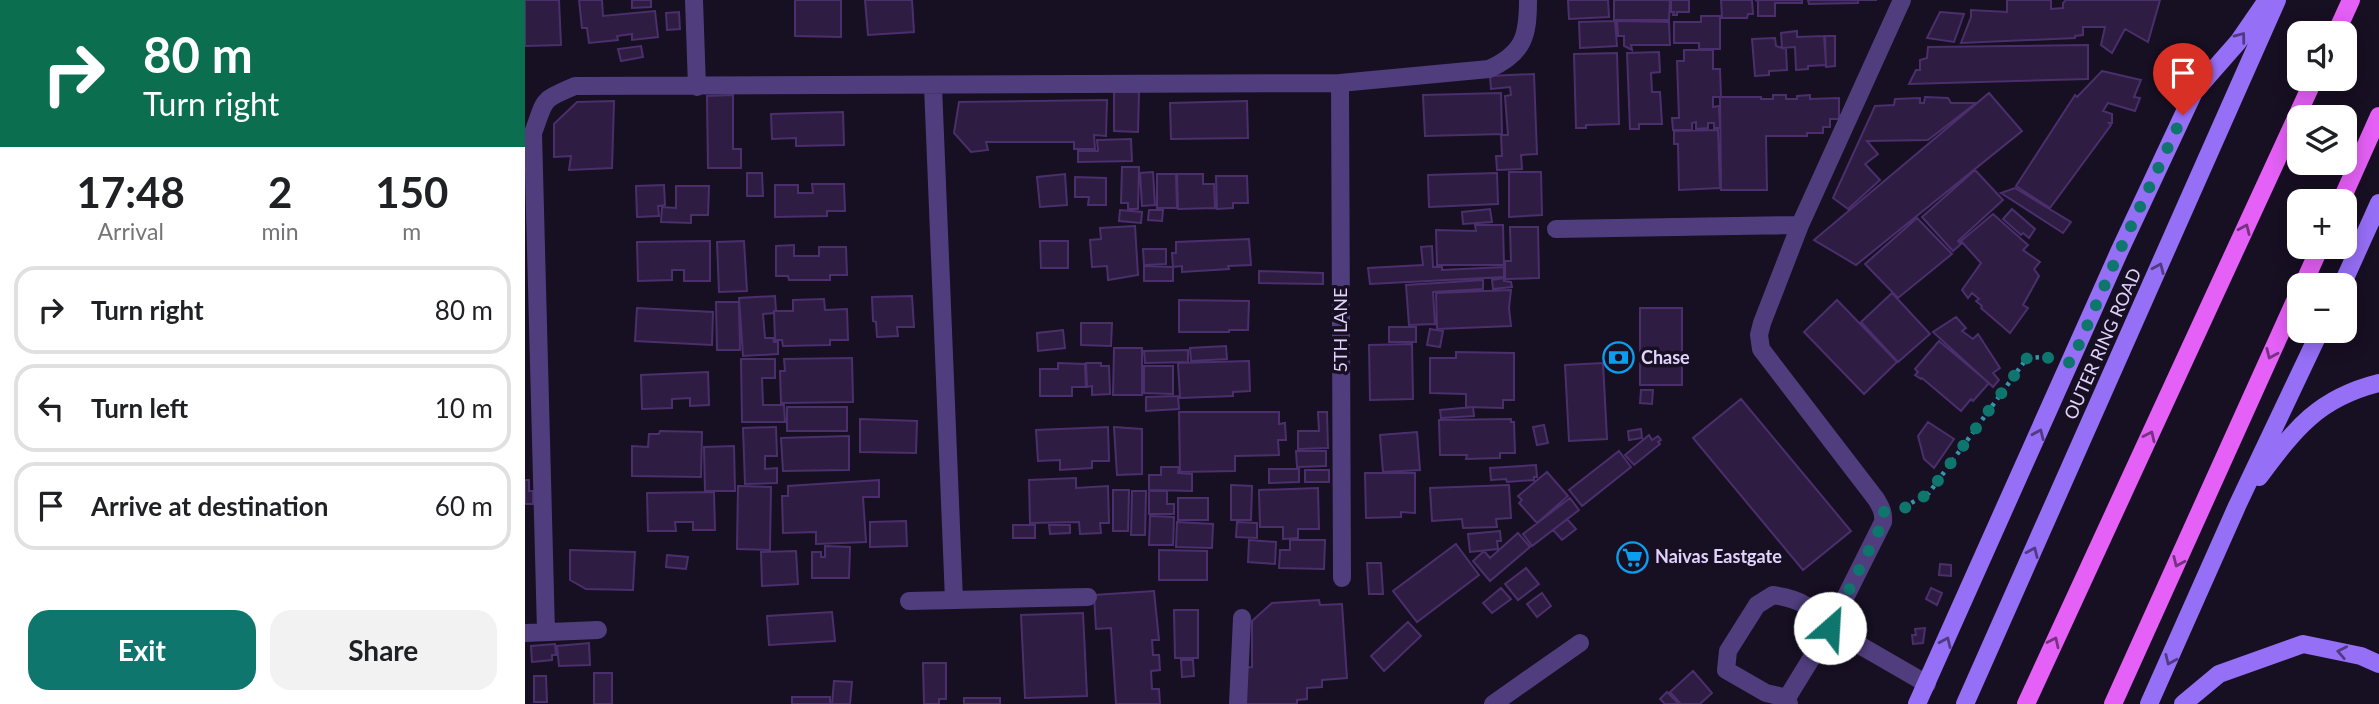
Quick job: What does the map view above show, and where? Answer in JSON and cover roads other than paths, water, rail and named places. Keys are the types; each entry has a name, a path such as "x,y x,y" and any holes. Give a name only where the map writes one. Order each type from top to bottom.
{"main road":[{"path":"1917,704 2119,252 2194,92 2238,43 2267,0"},
{"name":"OUTER RING ROAD","path":"1965,704 2277,0"},
{"path":"2341,21 2351,0"},
{"path":"2026,704 2308,91"},
{"path":"2346,189 2379,116"},
{"path":"2347,273 2379,204"},
{"path":"2113,704 2287,319"},
{"path":"2150,704 2237,506 2314,343"},
{"path":"2237,506 2303,422 2354,389 2379,383"},
{"path":"2183,704 2219,674 2303,645 2361,656 2379,664"}],"street":[{"path":"694,0 697,86"},
{"path":"547,632 530,256 533,133 541,105 550,97 575,86 1340,83 1489,69 1505,62 1524,40 1528,25 1528,0"},
{"path":"1902,0 1800,225 1759,335 1761,349 1876,499 1883,512 1883,522 1830,628 1788,701 1766,693 1725,670 1728,651 1757,605 1773,595 1795,598 1814,611 1830,628 1927,684"},
{"name":"5TH LANE","path":"1340,83 1342,578"},
{"path":"933,86 954,600"},
{"path":"1556,229 1800,225"},
{"path":"909,601 1088,597"},
{"path":"1238,704 1242,618"},
{"path":"525,633 598,630"},
{"path":"1493,704 1580,643"}],"place":[{"name":"Chase","path":"1618,358"},
{"name":"Naivas Eastgate","path":"1632,557"}]}
